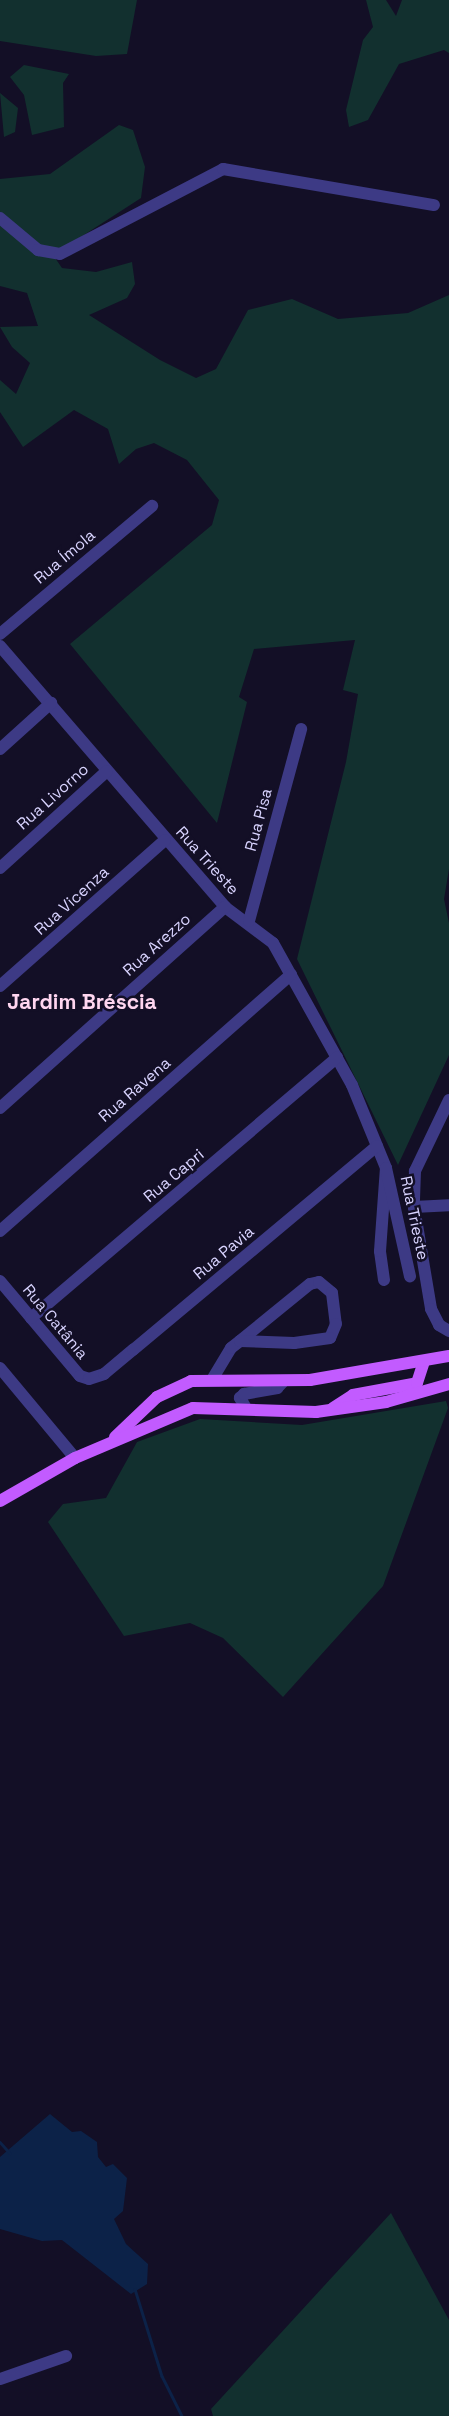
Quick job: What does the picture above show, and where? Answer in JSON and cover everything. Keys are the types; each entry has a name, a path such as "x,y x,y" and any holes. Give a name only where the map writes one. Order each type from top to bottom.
{"main road":[{"path":"112,1441 164,1392 213,1378 283,1382 423,1364 449,1356"},
{"path":"329,1411 354,1396 417,1383 423,1364"},
{"path":"0,1501 75,1458 193,1408 329,1411 386,1402 449,1384"}],"street":[{"path":"0,218 38,250 60,254 224,169 434,205"},
{"name":"Rua Ímola","path":"0,634 152,506"},
{"name":"Rua Trieste","path":"0,646 224,907 249,921 273,943 337,1058 377,1146 386,1168 410,1276"},
{"path":"0,749 51,704"},
{"name":"Rua Pisa","path":"249,921 301,729"},
{"name":"Rua Livorno","path":"0,868 107,771"},
{"name":"Rua Vicenza","path":"0,986 165,840"},
{"name":"Rua Arezzo","path":"0,1108 224,907"},
{"name":"Rua Ravena","path":"0,1231 291,974"},
{"name":"Rua Capri","path":"31,1318 337,1058"},
{"path":"444,1328 431,1309 414,1207 415,1171 447,1108"},
{"name":"Rua Pavia","path":"89,1379 104,1374 377,1146"},
{"name":"Rua Trieste","path":"384,1280 380,1252 386,1168"},
{"path":"414,1207 449,1205"},
{"name":"Rua Catânia","path":"0,1281 80,1376 89,1379"},
{"path":"213,1378 240,1341 260,1324 310,1284 327,1286 336,1324 330,1338 276,1342 240,1341"},
{"path":"260,1324 276,1342"},
{"path":"0,1368 75,1458"},
{"path":"246,1408 240,1398 244,1394 277,1388 283,1382"},
{"path":"0,2379 66,2356"}],"green space":[{"path":"0,0 137,0 127,54 96,56 0,41"},
{"path":"366,0 386,0 396,16 402,0 449,0 449,53 444,50 399,64 368,120 349,127 346,110 363,40 373,27"},
{"path":"24,65 69,74 63,83 64,127 32,135 24,95 10,77"},
{"path":"0,93 18,108 15,132 4,137"},
{"path":"119,125 133,130 145,167 141,198 53,255 62,268 96,272 132,262 135,284 127,298 89,315 160,360 196,378 216,369 248,310 292,299 338,319 408,313 449,295 449,869 444,899 449,923 449,1055 398,1165 297,959 346,762 358,694 343,690 355,640 254,649 239,697 247,702 217,823 70,644 212,525 219,500 187,460 154,443 136,449 119,464 108,429 74,410 23,447 0,412 0,380 16,394 30,363 12,347 0,327 38,326 27,293 0,286 0,179 50,174"},
{"path":"446,1401 448,1408 383,1586 283,1697 223,1638 190,1623 124,1636 48,1522 63,1504 106,1498 137,1442 200,1419 302,1425"},
{"path":"391,2213 449,2320 449,2416 213,2416 211,2409"}],"water":[{"path":"50,2114 72,2132 81,2131 97,2142 98,2157 106,2167 113,2164 127,2178 123,2211 114,2219 126,2244 148,2264 147,2284 131,2294 62,2240 42,2241 0,2229 0,2157"}],"waterway":[{"path":"0,2142 10,2153"},
{"path":"135,2289 162,2376 182,2416"}],"district":[{"name":"Jardim Bréscia","path":"82,1002"}]}
